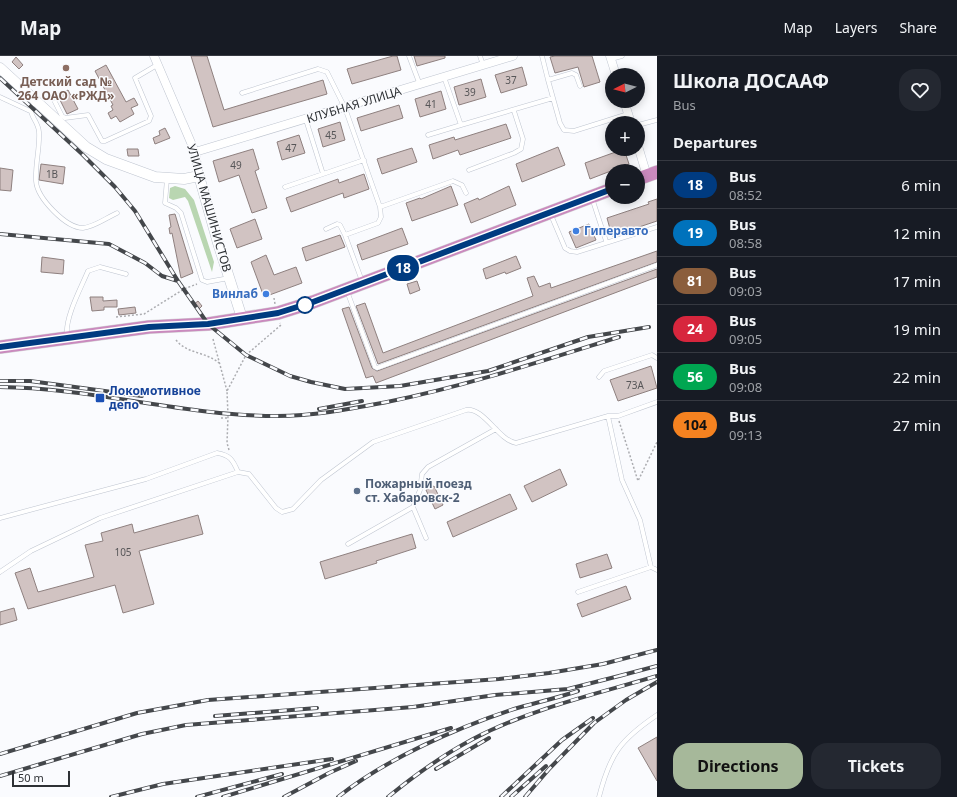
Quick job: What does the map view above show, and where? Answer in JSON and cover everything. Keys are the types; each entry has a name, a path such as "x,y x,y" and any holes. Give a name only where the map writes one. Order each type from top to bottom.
{"highway":[{"path":"0,347 149,327 208,324 278,313 347,289 605,192"}],"street":[{"name":"УЛИЦА МАШИНИСТОВ","path":"154,56 195,152 199,176 242,318"},
{"name":"КЛУБНАЯ УЛИЦА","path":"195,152 306,120 514,56"},
{"path":"611,58 614,68"},
{"path":"0,68 86,147 106,159 155,177 184,179 199,176"},
{"path":"626,108 628,114"},
{"path":"641,156 647,176"}],"lane":[{"path":"409,56 420,85"},
{"path":"480,56 483,65"},
{"path":"542,56 560,123 564,130 574,131 628,114"},
{"path":"611,58 622,56"},
{"path":"55,102 62,116 65,118 88,115 102,141 106,142 149,121 150,116 135,78 157,65"},
{"path":"242,93 318,69 327,72 345,108 380,206 380,217 378,223 345,234"},
{"path":"548,80 572,73 576,75 580,86"},
{"path":"444,77 461,125"},
{"path":"0,97 30,111 39,130 36,181 38,192 47,204 75,227 89,227 116,213"},
{"path":"428,135 553,98"},
{"path":"30,111 31,107 36,101"},
{"path":"469,170 521,149 523,139 514,110"},
{"path":"306,120 323,174"},
{"path":"645,123 657,120"},
{"path":"285,187 364,160"},
{"path":"167,179 165,203 176,208 181,213 202,280 207,282 229,278"},
{"path":"380,206 453,181 462,185 466,193"},
{"path":"591,197 606,242"},
{"path":"550,213 565,248 570,251 577,252 657,227"},
{"path":"326,229 337,224 340,225 345,234 362,283"},
{"path":"347,289 375,367 377,368 657,265"},
{"path":"68,338 67,328 88,271 100,267 126,274"},
{"path":"599,378 604,371 652,355 657,358"},
{"path":"0,572 31,551 100,518 238,472 249,474 271,502 282,512 293,509 321,480 374,442 470,409 478,412 511,442 516,443 608,416 618,416 657,402"},
{"path":"608,416 622,480 640,520 651,567"},
{"path":"348,544 413,507 420,490 424,470 496,429"},
{"path":"0,518 146,479 217,453 226,455 233,461 238,472"},
{"path":"413,507 426,538"},
{"path":"578,592 651,567 657,570"},
{"path":"599,797 610,761 618,749 634,731 657,715"}],"path":[{"path":"116,317 144,314 202,280"},
{"path":"227,391 246,355 281,325 274,298"},
{"path":"213,339 227,391 228,418 226,443 233,461"},
{"path":"176,340 188,350 209,356 219,363"},
{"path":"618,416 638,481 657,442"},
{"path":"221,418 228,418"}],"green space":[{"path":"175,186 185,189 194,200 214,262 212,272 188,201 185,197 173,200 169,198 170,188"}],"building":[{"path":"191,56 207,56 224,110 323,80 327,94 213,127"},
{"path":"397,56 401,70 352,84 347,69"},
{"path":"414,56 445,56 445,58 417,66"},
{"path":"592,56 600,82 584,87 578,67 555,73 550,57"},
{"path":"16,57 23,65 19,69 12,62"},
{"path":"106,65 126,102 134,98 138,105 131,108 134,114 120,122 116,116 111,119 108,113 113,110 111,106 113,105 95,71"},
{"path":"522,67 527,85 501,93 495,75"},
{"path":"481,79 486,97 459,105 454,87"},
{"path":"68,90 78,109 67,114 58,96"},
{"path":"441,91 446,109 420,117 415,99"},
{"path":"399,105 403,118 361,131 357,118"},
{"path":"340,122 345,140 323,147 318,129"},
{"path":"506,124 511,138 460,155 458,150 433,159 429,145 454,137 455,140"},
{"path":"165,128 170,138 155,144 153,138 160,135 159,131"},
{"path":"299,135 305,153 282,160 277,142"},
{"path":"558,147 565,165 522,182 516,164"},
{"path":"412,148 417,162 382,174 377,159"},
{"path":"127,149 138,149 139,156 128,156"},
{"path":"253,149 259,169 255,171 267,208 252,213 239,175 219,182 213,161"},
{"path":"605,156 626,156 629,164 605,164 605,173 590,179 585,163"},
{"path":"41,164 65,167 63,184 39,180"},
{"path":"0,168 13,170 11,191 0,190"},
{"path":"364,174 369,189 344,198 343,193 291,212 286,198 338,179 339,183"},
{"path":"451,186 458,205 412,221 406,203 420,198 421,199"},
{"path":"509,186 516,205 471,223 464,204 478,198 479,200"},
{"path":"657,199 657,221 612,236 607,218 649,204 648,202"},
{"path":"175,214 193,273 181,278 172,233 170,234 169,228 171,227 169,215"},
{"path":"255,219 262,239 237,248 230,229"},
{"path":"589,224 596,240 576,248 569,232"},
{"path":"402,228 408,244 362,260 357,245"},
{"path":"340,235 345,247 306,261 302,248"},
{"path":"657,251 657,262 378,364 356,306 365,303 383,353 533,296 527,278 534,276 539,287 550,283 551,288"},
{"path":"266,255 274,275 296,267 302,283 264,297 251,262"},
{"path":"516,256 521,268 506,274 505,272 486,279 483,269"},
{"path":"42,257 64,260 63,274 41,272"},
{"path":"657,269 657,277 376,383 373,376 366,378 342,309 349,307 372,368 377,371"},
{"path":"417,281 420,290 410,294 407,284"},
{"path":"90,297 103,297 103,301 117,300 117,307 104,307 104,310 92,311"},
{"path":"198,301 202,306 198,310 193,305"},
{"path":"135,307 136,313 119,315 118,309"},
{"path":"651,366 657,388 618,401 610,380"},
{"path":"560,469 567,485 532,502 524,486"},
{"path":"434,486 443,505 435,509 426,490"},
{"path":"510,494 517,509 453,537 447,522"},
{"path":"198,515 203,534 139,551 154,604 123,613 115,585 28,609 15,573 30,568 38,592 94,577 85,545 103,541 101,533 132,524 134,533"},
{"path":"412,534 416,548 376,561 377,563 325,579 320,562"},
{"path":"607,554 612,568 580,578 576,564"},
{"path":"626,586 631,599 582,617 577,604"},
{"path":"14,608 17,620 0,625 0,612"},
{"path":"657,737 657,781 638,748"}],"railway":[{"path":"0,78 82,154 115,187 135,211 178,281 208,324 246,355 290,376 345,389 400,386 488,371 588,337 649,327"},
{"path":"0,234 109,244 145,263 162,276 178,281"},
{"path":"0,387 69,392 208,412 242,415 305,415 373,405 416,396 504,372 619,337"},
{"path":"0,381 30,381 142,396"},
{"path":"319,409 362,401"},
{"path":"0,754 137,713 208,700 499,679 603,664 657,650"},
{"path":"619,676 657,666"},
{"path":"0,776 142,734 186,725 413,707 495,695 568,689 623,675"},
{"path":"388,797 440,759 462,745 495,728 564,703 657,676"},
{"path":"525,797 550,768 594,723 626,700 657,682"},
{"path":"338,797 357,783 399,757 445,735 514,709 578,691"},
{"path":"215,716 317,708"},
{"path":"501,797 562,740 593,718"},
{"path":"223,797 451,728"},
{"path":"436,769 489,738"},
{"path":"111,797 163,784 332,759"},
{"path":"284,797 329,773 356,761"},
{"path":"511,797 546,766"},
{"path":"197,797 282,774"}],"bus line":[{"name":"18","path":"0,347 149,327 208,324 278,313 313,302 605,192"}],"place":[{"name":"Детский сад № 264 ОАО «РЖД»","path":"66,68"},
{"name":"Гиперавто","path":"576,231"},
{"name":"Винлаб","path":"266,294"},
{"name":"Локомотивное депо","path":"100,398"},
{"name":"Пожарный поезд ст. Хабаровск-2","path":"357,491"}]}
